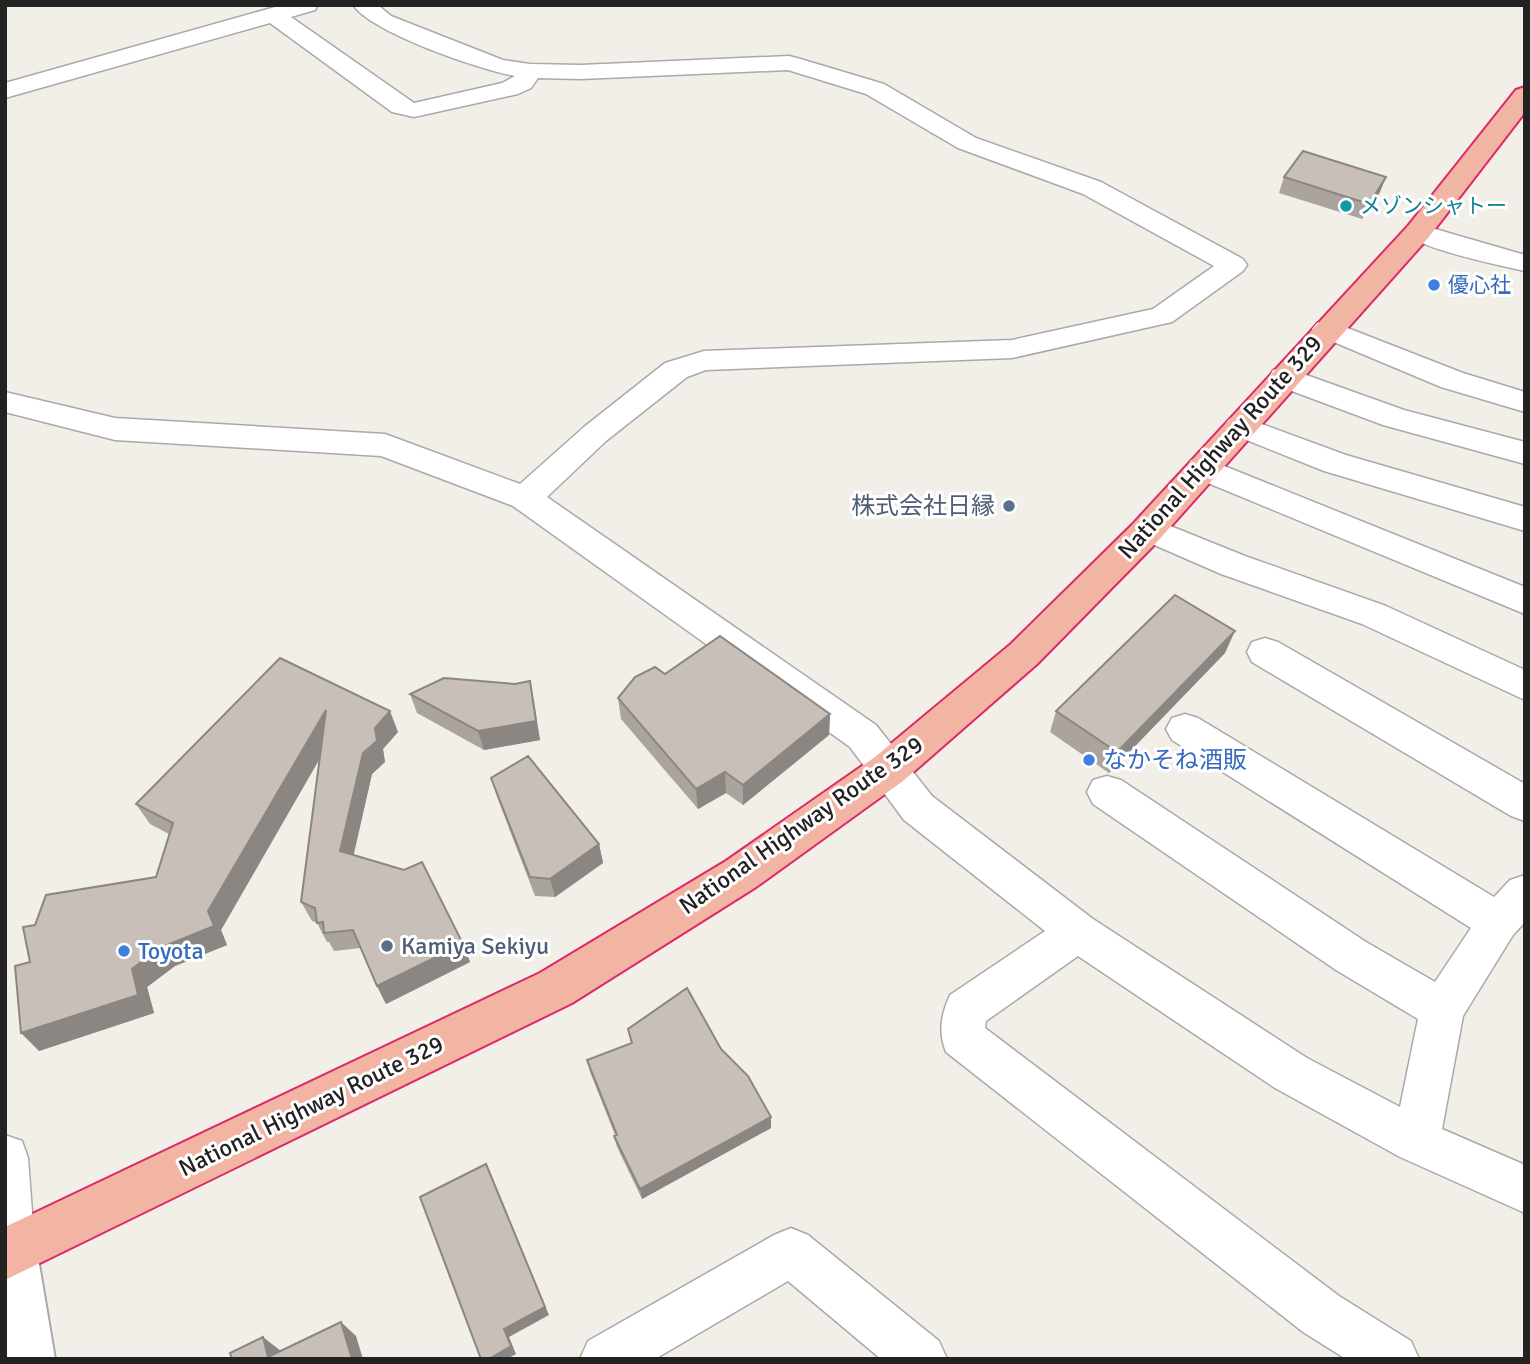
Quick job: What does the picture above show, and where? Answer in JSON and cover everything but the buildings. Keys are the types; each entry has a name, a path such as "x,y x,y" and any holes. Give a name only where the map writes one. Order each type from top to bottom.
{"highway":[{"name":"National Highway Route 329","path":"8,1253 556,988 741,874 889,769 1024,654 1148,529 1418,232 1525,95"}],"street":[{"path":"5,91 307,5"},
{"path":"364,5 383,21 438,44 498,66 530,71 677,70 789,63 875,89 967,143 1092,188 1233,265 1162,316 1012,348 705,362 676,370 596,434 525,498"},
{"path":"274,15 401,107 414,110 509,89 523,83 530,71"},
{"path":"1418,232 1525,263"},
{"path":"1327,329 1452,380 1525,402"},
{"path":"1284,377 1394,418 1525,453"},
{"path":"5,402 115,429 385,445 525,498 863,736 918,808 1078,932 1291,1073 1416,1141 1525,1189"},
{"path":"1240,425 1335,463 1525,519"},
{"path":"1202,468 1525,601"},
{"path":"1148,529 1233,565 1374,615 1525,686"},
{"path":"1265,652 1525,804"},
{"path":"1185,729 1512,908 1442,1010 1416,1141"},
{"path":"1107,792 1351,956 1442,1010"},
{"path":"1078,932 965,1010 962,1037 1321,1314 1393,1359"},
{"path":"5,1158 8,1253 28,1359"},
{"path":"606,1359 790,1252 921,1359"}],"place":[{"name":"メゾンシャトー","path":"1346,206"},
{"name":"優心社","path":"1434,285"},
{"name":"株式会社日縁","path":"1009,506"},
{"name":"なかそね酒販","path":"1089,760"},
{"name":"Kamiya Sekiyu","path":"387,946"},
{"name":"Toyota","path":"124,951"}]}
